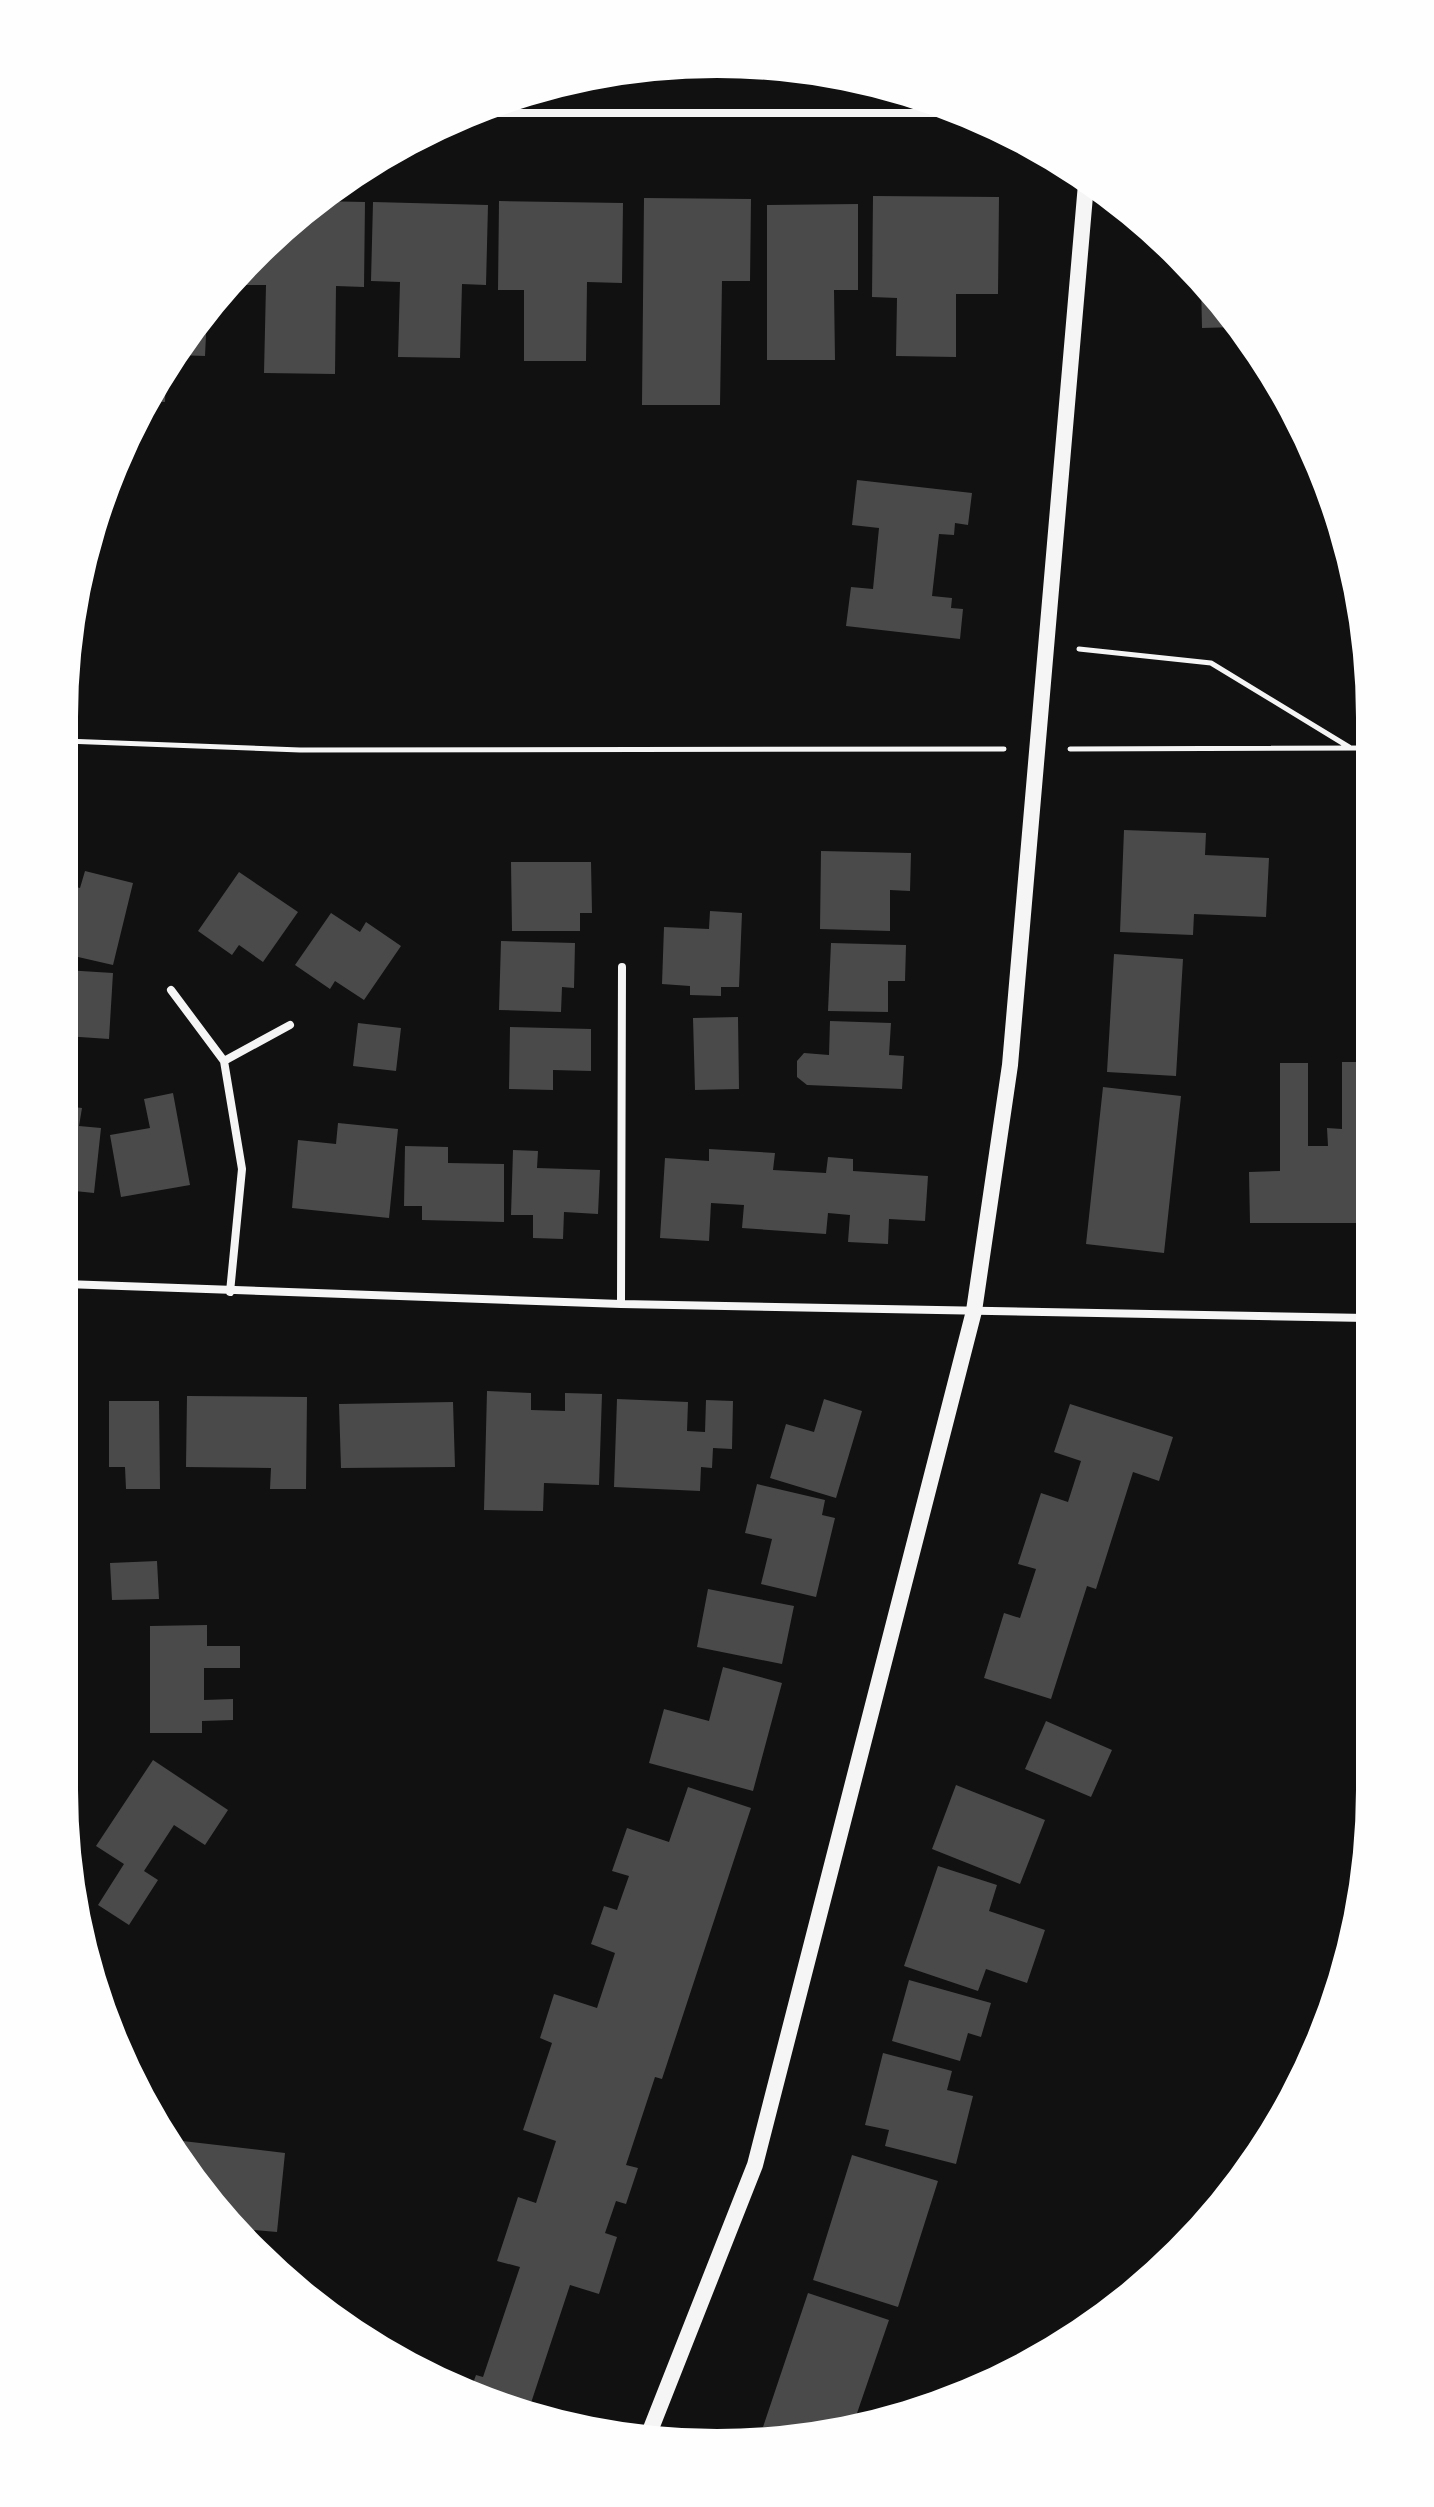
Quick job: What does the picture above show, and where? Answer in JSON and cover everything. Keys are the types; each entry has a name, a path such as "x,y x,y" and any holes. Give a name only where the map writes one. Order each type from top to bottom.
{"main road":[{"path":"652,2426 755,2165 974,1311 1010,1065 1085,195"}],"street":[{"path":"509,113 925,113"},
{"path":"621,1304 622,967"},
{"path":"171,990 224,1061 242,1169 230,1292"},
{"path":"224,1061 290,1025"},
{"path":"78,1285 621,1304 1356,1318"}],"path":[{"path":"1047,652 1211,663 1350,748"},
{"path":"78,741 300,750 1016,749"},
{"path":"1064,749 1356,748"}],"building":[{"path":"873,196 999,197 998,294 956,294 956,357 896,356 897,298 872,297"},
{"path":"644,198 751,199 750,281 722,281 720,405 642,405"},
{"path":"340,201 365,202 364,287 336,286 335,374 264,373 266,285 247,285 296,237"},
{"path":"499,201 623,203 622,283 587,282 586,361 524,361 524,290 498,290"},
{"path":"373,202 488,205 486,285 462,284 460,358 398,357 400,282 371,281"},
{"path":"858,204 858,290 834,290 835,360 767,360 767,205"},
{"path":"1201,301 1223,327 1202,328"},
{"path":"206,334 205,356 191,355"},
{"path":"857,480 972,493 968,525 955,523 954,535 939,534 932,596 952,598 951,608 963,609 960,639 846,626 851,587 873,589 879,528 852,525"},
{"path":"1124,830 1206,833 1205,855 1269,858 1266,917 1194,914 1193,935 1120,932"},
{"path":"821,851 911,853 910,891 890,890 890,931 820,929"},
{"path":"511,862 591,862 592,913 580,913 580,931 512,931"},
{"path":"85,871 133,883 113,965 78,957 80,888"},
{"path":"239,872 298,912 263,962 239,945 232,955 198,931"},
{"path":"710,911 742,913 739,987 721,987 721,996 690,995 690,986 662,984 664,927 709,929"},
{"path":"331,913 360,932 366,922 401,946 364,1000 335,981 330,989 295,965"},
{"path":"501,941 575,943 574,988 562,987 561,1012 499,1010"},
{"path":"831,943 906,945 905,981 888,981 888,1012 828,1011"},
{"path":"1114,954 1183,959 1176,1076 1107,1072"},
{"path":"78,971 113,973 109,1039 78,1037"},
{"path":"738,1017 739,1089 695,1090 693,1018"},
{"path":"830,1021 891,1023 889,1055 904,1056 902,1089 807,1085 797,1077 797,1061 804,1053 829,1055"},
{"path":"358,1023 401,1028 396,1071 353,1066"},
{"path":"510,1027 591,1029 591,1071 553,1070 553,1090 509,1089"},
{"path":"1342,1062 1356,1062 1356,1223 1250,1223 1249,1172 1280,1171 1280,1063 1308,1063 1308,1146 1328,1146 1327,1128 1342,1129"},
{"path":"1103,1087 1181,1096 1164,1253 1086,1244"},
{"path":"173,1093 190,1185 121,1197 110,1135 150,1128 144,1099"},
{"path":"78,1108 82,1108 79,1126 101,1128 94,1193 78,1191"},
{"path":"338,1123 398,1129 389,1218 292,1208 298,1140 336,1144"},
{"path":"405,1146 448,1147 448,1163 504,1164 504,1222 422,1220 422,1206 404,1206"},
{"path":"709,1149 775,1153 773,1170 826,1173 828,1157 853,1159 853,1171 928,1176 925,1221 889,1219 888,1244 848,1242 850,1215 828,1213 826,1234 742,1228 744,1205 711,1203 709,1241 660,1238 665,1158 709,1161"},
{"path":"513,1150 538,1151 537,1168 600,1170 598,1214 564,1212 563,1239 533,1238 533,1215 511,1215"},
{"path":"487,1391 531,1393 531,1410 565,1411 565,1393 602,1394 599,1485 544,1483 543,1511 484,1510"},
{"path":"187,1396 307,1397 306,1489 270,1489 271,1468 186,1467"},
{"path":"617,1399 688,1402 687,1431 705,1432 706,1400 733,1401 732,1449 713,1448 712,1468 701,1467 700,1491 614,1487"},
{"path":"824,1399 862,1411 836,1498 770,1478 786,1424 814,1432"},
{"path":"109,1401 159,1401 160,1489 126,1489 125,1467 109,1467"},
{"path":"453,1402 455,1467 341,1468 339,1404"},
{"path":"1070,1404 1173,1437 1159,1481 1133,1472 1096,1589 1087,1586 1051,1699 984,1678 1004,1613 1020,1618 1036,1569 1018,1564 1041,1493 1068,1502 1081,1461 1054,1452"},
{"path":"757,1484 825,1500 822,1515 835,1518 816,1597 761,1584 772,1539 745,1533"},
{"path":"157,1561 159,1599 112,1600 110,1563"},
{"path":"708,1589 794,1606 782,1664 697,1647"},
{"path":"207,1625 207,1646 240,1646 240,1668 204,1668 204,1700 233,1699 233,1720 202,1721 202,1733 150,1733 150,1626"},
{"path":"723,1667 782,1683 753,1791 649,1763 664,1709 709,1721"},
{"path":"1046,1721 1112,1750 1091,1797 1025,1769"},
{"path":"153,1760 228,1810 205,1845 174,1825 144,1871 158,1880 129,1925 98,1905 124,1864 96,1846"},
{"path":"956,1785 1045,1820 1020,1884 932,1849"},
{"path":"688,1787 751,1808 662,2079 655,2077 626,2165 638,2168 626,2204 616,2201 605,2233 617,2237 599,2294 570,2285 532,2401 474,2381 476,2375 483,2377 520,2267 497,2261 518,2197 536,2203 556,2141 523,2130 552,2043 540,2038 554,1994 597,2008 615,1953 591,1944 604,1906 617,1910 629,1876 612,1871 627,1828 669,1842"},
{"path":"938,1866 997,1885 989,1911 1045,1930 1027,1983 986,1969 978,1991 904,1966"},
{"path":"909,1980 991,2003 981,2037 968,2033 960,2061 892,2041"},
{"path":"883,2053 952,2071 947,2090 973,2096 956,2164 885,2146 889,2130 865,2125"},
{"path":"184,2141 285,2153 277,2232 254,2230 210,2179"},
{"path":"852,2155 938,2181 898,2307 813,2280"},
{"path":"808,2293 889,2320 857,2413 763,2428"}]}
